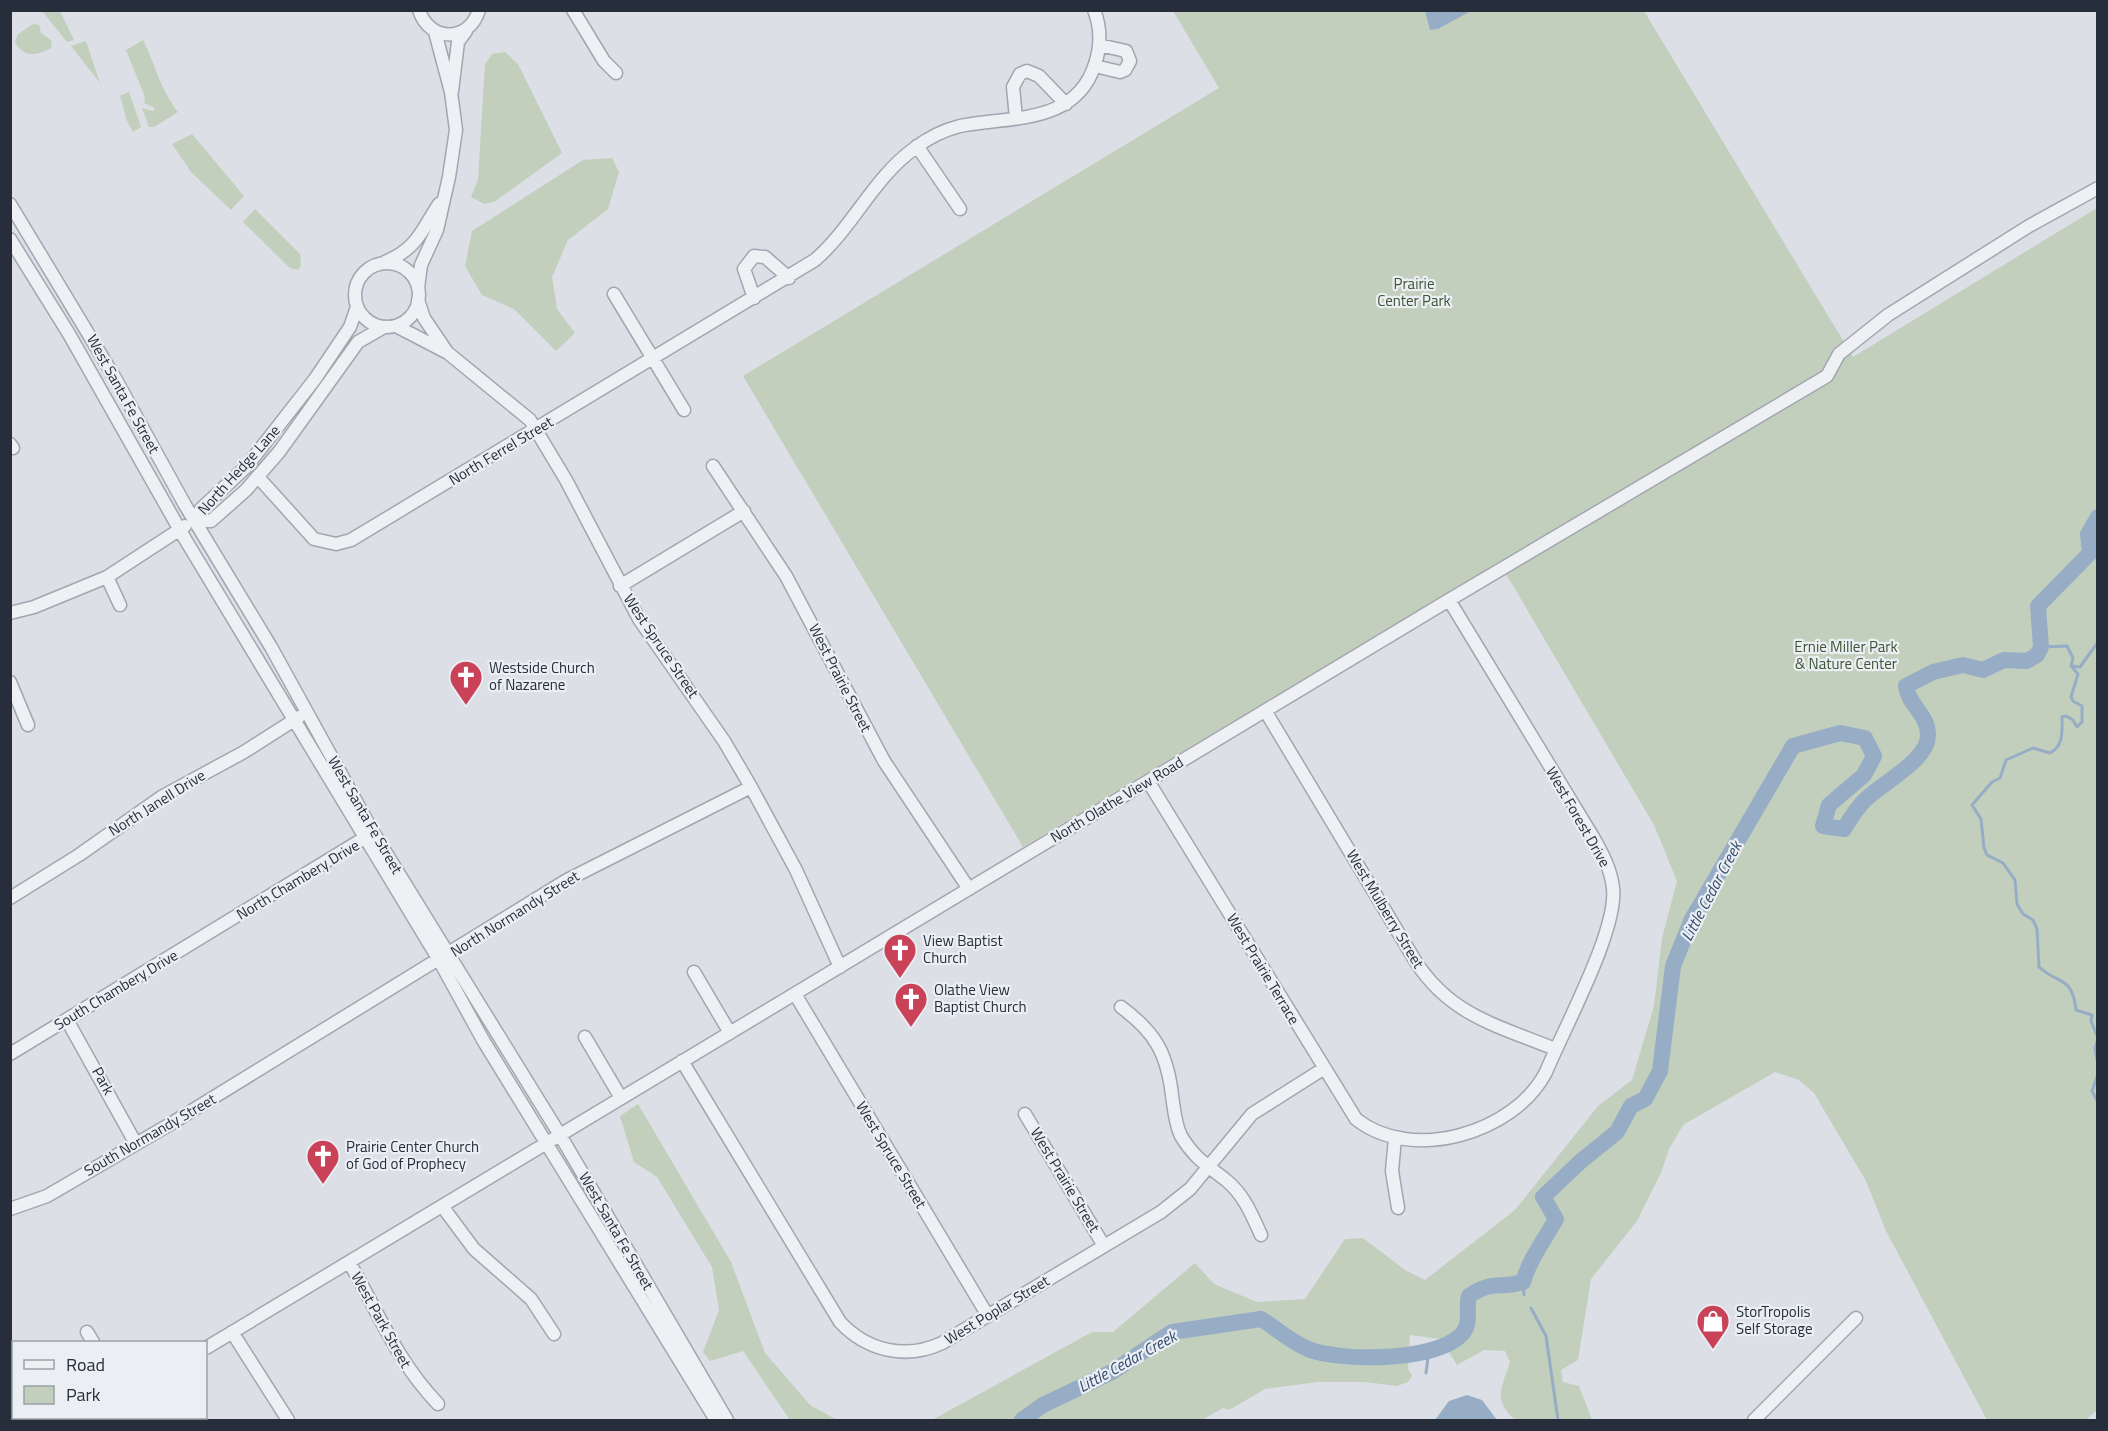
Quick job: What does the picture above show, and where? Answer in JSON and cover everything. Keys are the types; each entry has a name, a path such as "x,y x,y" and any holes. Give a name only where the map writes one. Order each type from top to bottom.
{"street":[{"path":"419,10 427,27 435,32 456,35 466,31"},
{"path":"573,10 604,61 616,73"},
{"path":"1094,10 1099,42 1126,51 1130,61 1125,70 1120,72 1095,66"},
{"path":"451,92 456,73 458,42 480,13"},
{"path":"435,32 451,92 454,145 437,230 422,265 418,294 411,316 390,326 367,321 357,307 355,289 357,280 372,266 409,250 420,238 442,201"},
{"name":"North Ferrel Street","path":"258,477 314,539 336,544 352,540 789,278 832,245 890,171 917,146 944,131 1042,115 1066,104 1081,90 1095,66 1099,42"},
{"path":"1017,118 1013,87 1020,74 1027,71 1040,76 1066,104"},
{"path":"917,146 960,209"},
{"name":"North Olathe View Road","path":"207,1347 1449,600 1504,570 1827,376 1839,354 1888,315 2029,226 2097,188"},
{"name":"West Santa Fe Street","path":"10,204 116,378 195,520 307,712 370,835"},
{"name":"West Santa Fe Street","path":"10,239 69,334 179,529 295,720 370,835 443,958 546,1143 721,1419"},
{"path":"754,298 744,269 754,256 765,257 789,278"},
{"path":"383,262 402,266 415,279 418,294"},
{"name":"West Spruce Street","path":"418,294 424,318 448,353"},
{"path":"614,294 684,410"},
{"name":"North Hedge Lane","path":"357,307 350,327 315,379 247,466 201,509 195,520 211,521 258,477 358,342 390,326"},
{"name":"West Spruce Street","path":"390,326 448,353 522,411 536,430 566,480 639,619 724,741 751,787 796,870 840,967"},
{"name":"West Prairie Street","path":"713,466 786,576 884,761 969,889"},
{"path":"620,586 744,511"},
{"path":"10,613 34,607 107,577 195,520"},
{"path":"107,577 120,605"},
{"name":"West Forest Drive","path":"1449,600 1593,837 1611,876 1613,898 1609,925 1555,1049"},
{"path":"10,682 28,725"},
{"name":"West Mulberry Street","path":"1266,711 1416,962 1436,989 1457,1007 1555,1049"},
{"name":"North Janell Drive","path":"10,898 79,855 162,796 244,752 307,712"},
{"name":"West Prairie Terrace","path":"1148,781 1323,1069 1356,1119 1374,1132 1395,1138 1430,1140 1472,1130 1500,1119 1534,1090 1546,1072 1555,1049"},
{"name":"North Normandy Street","path":"286,1054 567,880 751,787"},
{"name":"North Chambery Drive","path":"222,926 370,835"},
{"name":"South Chambery Drive","path":"10,1054 222,926"},
{"name":"West Santa Fe Street","path":"443,958 560,1135 721,1419"},
{"path":"694,972 730,1033"},
{"name":"West Spruce Street","path":"795,994 988,1316"},
{"path":"1121,1007 1143,1023 1162,1052 1169,1071 1180,1133 1206,1168 1227,1181 1242,1197 1262,1235"},
{"name":"Park","path":"67,1020 136,1144"},
{"path":"585,1037 621,1098"},
{"name":"South Normandy Street","path":"10,1209 47,1196 286,1054"},
{"name":"West Poplar Street","path":"682,1061 833,1312 847,1329 877,1347 893,1351 918,1351 942,1343 1168,1206 1190,1189 1252,1114 1323,1069"},
{"name":"West Prairie Street","path":"1025,1114 1104,1246"},
{"path":"1395,1138 1392,1171 1398,1208"},
{"path":"442,1206 474,1249 531,1299 554,1334"},
{"name":"West Park Street","path":"348,1262 394,1348 409,1371 438,1404"},
{"path":"1754,1420 1856,1318"},
{"path":"232,1332 288,1420"}],"green space":[{"path":"42,11 60,11 74,40 67,42"},
{"path":"1173,11 1644,11 1853,357 2097,208 2097,1410 2086,1420 1987,1420 1886,1231 1866,1181 1814,1093 1799,1080 1775,1072 1683,1125 1669,1149 1661,1173 1637,1221 1591,1279 1578,1360 1561,1370 1563,1382 1579,1386 1592,1420 1515,1420 1503,1406 1501,1399 1502,1386 1510,1362 1505,1351 1484,1350 1457,1365 1441,1339 1410,1335 1408,1369 1412,1376 1408,1382 1397,1386 1365,1382 1318,1382 1265,1389 1229,1410 1223,1408 1202,1420 932,1420 1092,1332 1113,1332 1195,1263 1214,1284 1257,1302 1305,1299 1345,1239 1363,1238 1405,1270 1425,1280 1515,1210 1598,1106 1632,1080 1654,1006 1662,938 1677,881 1654,825 1499,562 1023,847 743,376 1219,88"},
{"path":"33,24 39,25 41,33 52,41 51,48 31,54 22,51 15,42 18,34"},
{"path":"143,40 162,86 178,112 154,127 149,127 142,108 153,111 155,108 144,103 145,97 126,50"},
{"path":"86,41 100,83 71,46"},
{"path":"505,52 518,64 562,153 494,202 484,204 471,197 478,180 485,64 492,54"},
{"path":"129,92 141,127 133,132 127,121 120,96"},
{"path":"192,134 244,196 231,210 191,172 172,144"},
{"path":"612,158 619,172 608,209 568,240 552,277 557,309 575,333 556,351 514,309 482,295 465,266 472,231 583,160"},
{"path":"255,209 300,254 301,266 298,270 290,268 243,222"},
{"path":"638,1104 731,1262 765,1353 810,1405 837,1420 790,1420 743,1351 710,1361 703,1352 719,1310 712,1267 657,1177 634,1162 620,1116"}],"water":[{"path":"1425,10 1471,11 1438,29 1430,30"},
{"path":"1467,1395 1482,1400 1497,1420 1435,1420 1449,1401"}],"waterway":[{"name":"Little Cedar Creek","path":"1022,1420 1043,1405 1112,1372 1172,1332 1261,1319 1308,1349 1343,1356 1367,1357 1417,1353 1438,1348 1456,1339 1466,1328 1469,1296 1490,1286 1523,1282 1533,1257 1556,1219 1543,1197 1581,1161 1617,1132 1631,1106 1645,1099 1660,1071 1673,966 1692,919 1793,746 1840,733 1865,738 1874,756 1864,775 1829,805 1823,826 1844,829 1863,802 1913,762 1926,744 1928,735 1925,721 1910,699 1906,686 1933,672 1963,665 1983,670 2004,660 2027,661 2037,655 2041,647 2038,606 2090,553 2088,534 2098,517"},
{"path":"2071,666 2080,667 2098,642"},
{"path":"2041,647 2067,646 2073,658 2071,666 2078,674 2071,697 2073,701 2082,706 2082,722 2077,727 2073,720 2066,716 2062,717 2061,738 2055,750 2050,753 2033,748 2006,760 2000,778 1992,782 1972,805 1981,819 1984,848 1987,855 2003,863 2015,880 2017,904 2023,914 2033,920 2037,929 2039,967 2068,986 2076,1010 2092,1015 2091,1021 2098,1038"},
{"path":"2098,1039 2095,1048 2098,1065"},
{"path":"2098,1074 2092,1091 2098,1102"},
{"path":"1523,1282 1524,1295"},
{"path":"1531,1308 1546,1336 1558,1420"},
{"path":"1426,1373 1429,1350"}],"place":[{"name":"Westside Church of Nazarene","path":"466,706"},
{"name":"View Baptist Church","path":"900,979"},
{"name":"Olathe View Baptist Church","path":"911,1028"},
{"name":"Prairie Center Church of God of Prophecy","path":"323,1185"},
{"name":"StorTropolis Self Storage","path":"1713,1350"}],"park label":[{"name":"Prairie Center Park","path":"1414,292"},
{"name":"Ernie Miller Park & Nature Center","path":"1846,656"}]}
